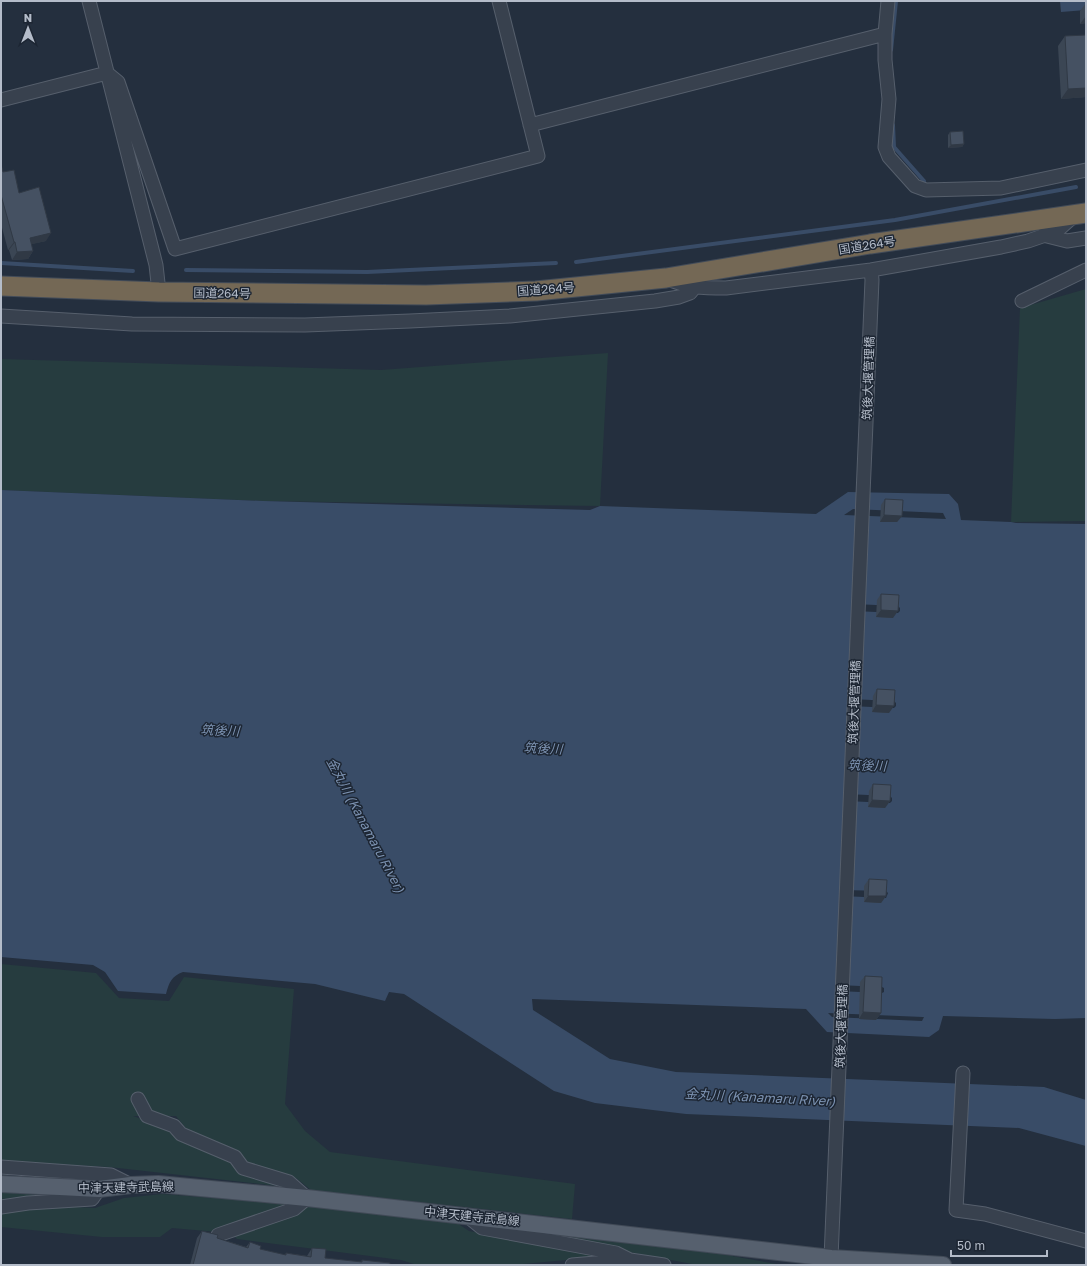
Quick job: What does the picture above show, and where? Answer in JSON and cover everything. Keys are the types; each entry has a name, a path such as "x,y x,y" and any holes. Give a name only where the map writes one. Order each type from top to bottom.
{"highway":[{"name":"国道264号","path":"1,286 159,292 426,295 536,291 666,278 870,244 1082,213"}],"main road":[{"name":"中津天建寺武島線","path":"1,1184 99,1190 131,1185 158,1184 832,1251 943,1265"}],"street":[{"path":"89,1 156,265 159,292"},
{"path":"107,73 118,82 175,248 538,156 499,1"},
{"path":"888,1 885,34 885,60 889,99 885,147 889,157 915,186 926,190 1001,188 1086,170"},
{"path":"530,125 885,34"},
{"path":"1,100 107,73"},
{"path":"666,278 680,285 707,288 726,288 872,275 1028,241 1057,231 1082,213"},
{"path":"1043,235 1067,241 1086,238"},
{"path":"1022,301 1086,270"},
{"name":"筑後大堰管理橋","path":"832,1251 872,275"},
{"path":"1,316 132,324 305,325 410,321 510,316 655,301 679,297 690,293 696,287"},
{"path":"963,1074 956,1210 985,1214 1086,1241"},
{"path":"138,1099 147,1116 174,1126 181,1134 235,1157 243,1168 290,1182 307,1198 294,1208 218,1235"},
{"path":"1,1166 111,1174 131,1185"},
{"path":"1,1207 28,1202 92,1199 99,1190"},
{"path":"466,1215 482,1228 616,1252 630,1260"},
{"path":"572,1265 630,1260 664,1265"}],"green space":[{"path":"1086,289 1086,521 1011,522 1020,308"},
{"path":"608,353 600,506 264,501 1,490 1,359 381,370"},
{"path":"1,964 96,973 119,998 169,1001 184,977 294,989 285,1104 305,1131 330,1152 575,1184 572,1219 311,1190 296,1178 249,1165 242,1154 188,1131 176,1116 133,1116 171,1129 229,1160 237,1169 278,1186 109,1167 1,1161"},
{"path":"1,1192 40,1195 1,1199"},
{"path":"162,1194 291,1204 217,1232 172,1228 160,1237 102,1237 1,1227 1,1210 37,1205 95,1208 124,1198"},
{"path":"309,1206 454,1221 469,1231 608,1256 513,1265 417,1265 401,1260 237,1239 231,1233"},
{"path":"493,1226 710,1252 782,1265 697,1265"}],"water":[{"path":"1060,1 1086,1 1086,10 1061,12"},
{"path":"1,490 264,501 590,510 600,506 816,514 848,492 949,494 958,504 961,520 1016,523 1086,524 1086,1018 1055,1019 943,1016 939,1030 929,1037 827,1032 806,1009 532,999 533,1010 610,1059 676,1072 1044,1087 1086,1100 1086,1146 1019,1128 686,1114 595,1103 554,1091 404,994 389,992 385,1001 315,984 183,972 176,975 172,980 168,986 166,994 118,991 105,972 93,965 1,957","holes":["853,509 943,513 946,519 844,515","854,604 898,606 900,608 898,613 854,611","850,699 894,701 896,703 894,708 850,706","846,794 890,796 892,798 890,803 846,801","842,890 886,891 888,893 886,898 842,896","838,985 882,987 884,988 884,992 838,991","828,1013 924,1017 922,1021 832,1017"]}],"building":[{"path":"1086,35 1086,88 1068,89 1065,36"},
{"path":"963,131 964,144 951,145 950,132"},
{"path":"1,164 3,172 14,170 19,193 39,187 51,233 30,238 33,251 17,252 1,195"},
{"path":"885,499 903,500 902,516 884,515"},
{"path":"881,594 899,595 898,611 881,610"},
{"path":"877,689 895,690 894,706 876,705"},
{"path":"873,784 891,785 890,801 872,800"},
{"path":"869,879 887,880 886,896 868,896"},
{"path":"865,976 882,977 881,1013 863,1012"},
{"path":"202,1231 218,1235 217,1238 248,1248 250,1242 261,1246 260,1249 286,1255 286,1253 311,1257 312,1248 326,1249 325,1258 390,1263 390,1265 193,1265"}],"waterway":[{"path":"891,50 896,1"},
{"path":"893,125 894,147 924,181"},
{"path":"576,262 895,220 1076,187"},
{"path":"1,263 133,271"},
{"path":"186,270 367,272 556,263"}],"water label":[{"name":"筑後川","path":"220,730"},
{"name":"筑後川","path":"543,748"},
{"name":"筑後川","path":"867,765"},
{"name":"金丸川 (Kanamaru River)","path":"366,825"},
{"name":"金丸川 (Kanamaru River)","path":"760,1097"}]}
